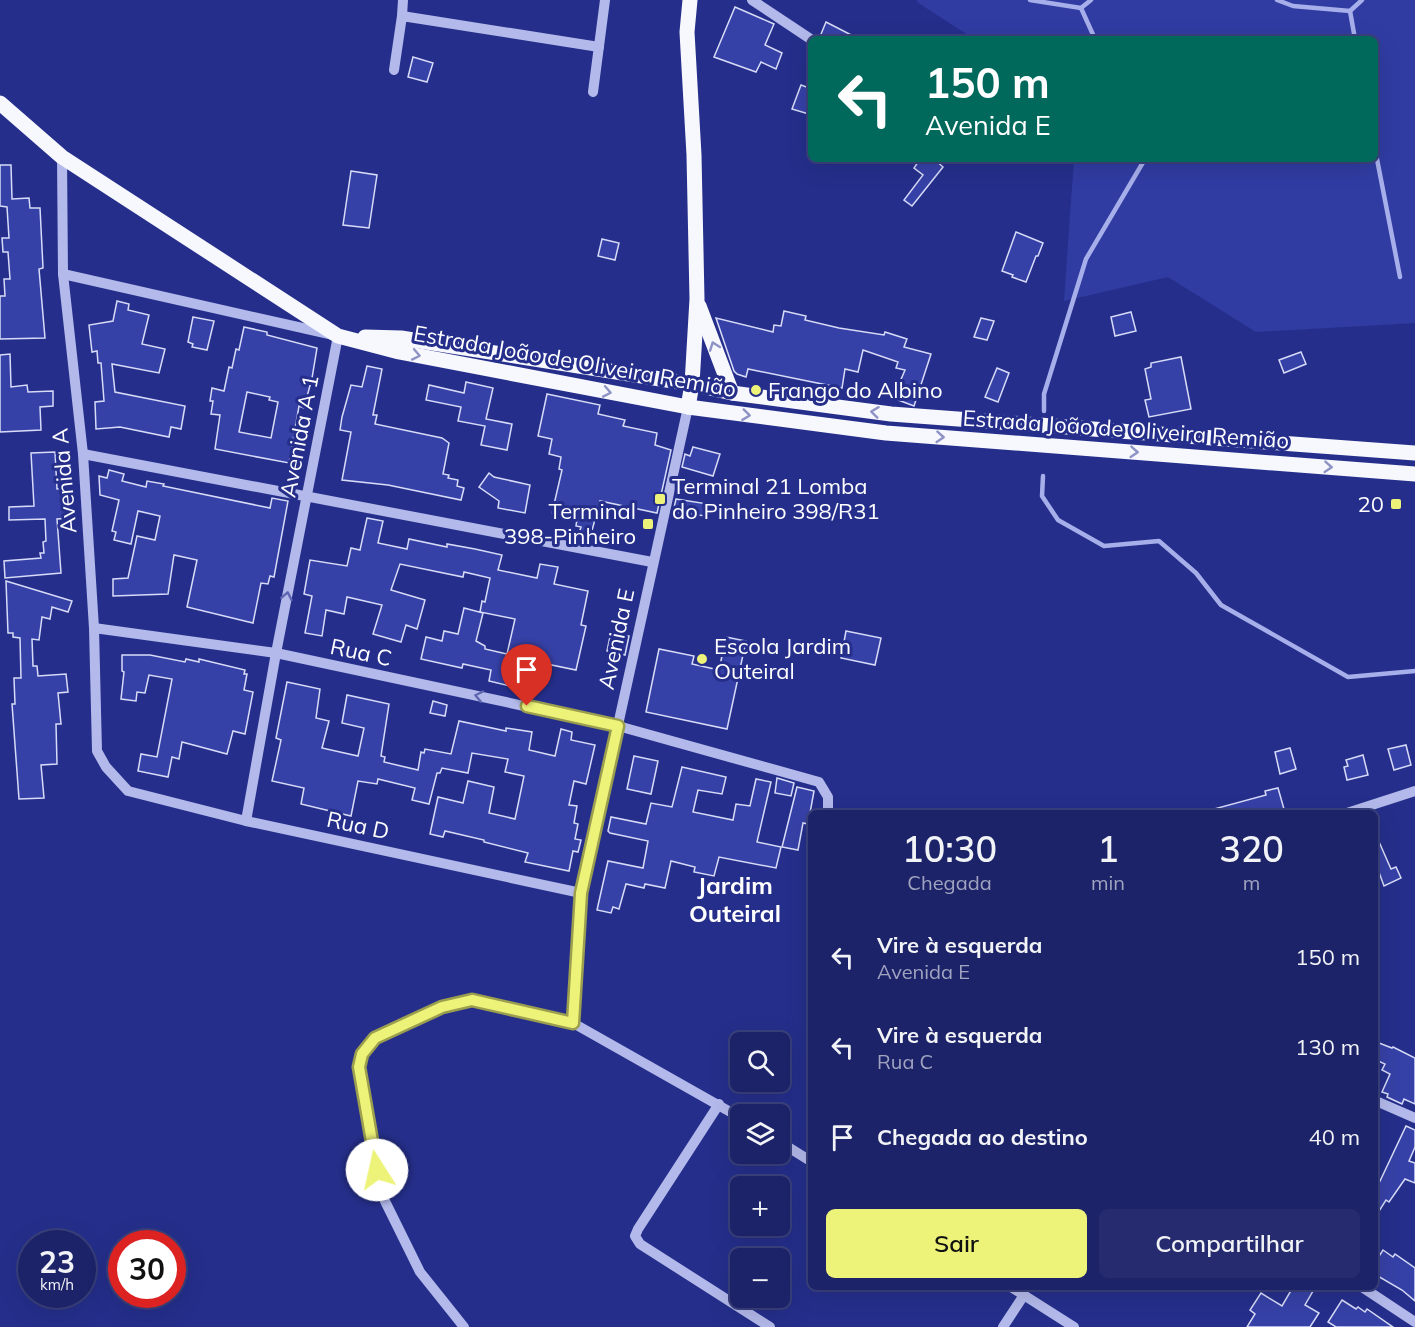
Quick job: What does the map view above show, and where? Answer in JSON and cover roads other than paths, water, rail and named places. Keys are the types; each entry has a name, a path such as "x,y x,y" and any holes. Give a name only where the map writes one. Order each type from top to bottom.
{"main road":[{"path":"690,0 687,32 694,155 697,300 692,384 688,407 721,406 728,401 732,393 697,300"},
{"name":"Estrada João de Oliveira Remião","path":"0,103 62,157 338,336 399,352 688,407 886,433 1415,474"},
{"name":"Estrada João de Oliveira Remião","path":"338,336 401,338 692,384 732,393 891,414 1415,453"}],"street":[{"path":"393,70 403,0"},
{"path":"593,92 604,0"},
{"path":"752,0 808,37"},
{"path":"402,16 599,47"},
{"name":"Avenida A","path":"62,157 63,274 83,454 94,628 97,751 106,767 128,791"},
{"path":"63,274 338,336"},
{"name":"Avenida A 1","path":"246,821 276,653 338,336"},
{"name":"Avenida E","path":"573,1023 581,893 652,562 688,407"},
{"path":"83,454 652,562"},
{"name":"Rua C","path":"94,628 276,653 618,726 819,782 828,797 828,810"},
{"name":"Rua D","path":"128,791 246,821 581,893"},
{"path":"1356,810 1415,791"},
{"path":"464,1327 420,1272 380,1191 359,1067 362,1054 375,1038 442,1007 472,1000 573,1023 730,1111"},
{"path":"1378,1102 1415,1118"},
{"path":"719,1104 638,1229 636,1236 640,1244 770,1327"},
{"path":"790,1148 808,1160"},
{"path":"1016,1290 1074,1327"},
{"path":"1367,1290 1415,1322"},
{"path":"1003,1327 1024,1295"}],"waterway":[{"path":"1030,0 1081,8 1091,0"},
{"path":"1277,0 1293,6 1350,11 1362,0"},
{"path":"1081,8 1094,36"},
{"path":"1350,11 1354,36"},
{"path":"1044,411 1044,394 1086,259 1143,162"},
{"path":"1378,162 1400,277"},
{"path":"1043,476 1042,496 1058,520 1104,546 1159,541 1196,573 1221,605 1348,677 1415,671"}],"place":[{"name":"Frango do Albino","path":"756,390"},
{"name":"Terminal 21 Lomba do Pinheiro 398/R31","path":"660,499"},
{"name":"20","path":"1396,504"},
{"name":"Terminal 398-Pinheiro","path":"648,524"},
{"name":"Escola Jardim Outeiral","path":"702,659"}],"district":[{"name":"Jardim Outeiral","path":"735,900"}]}
